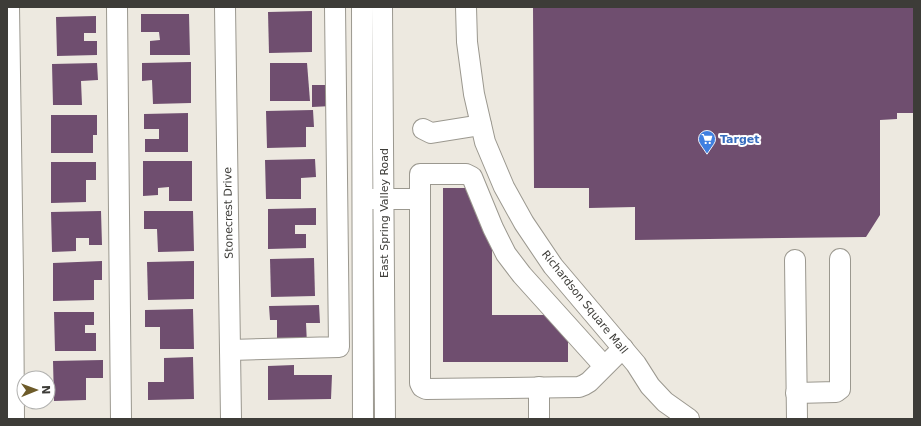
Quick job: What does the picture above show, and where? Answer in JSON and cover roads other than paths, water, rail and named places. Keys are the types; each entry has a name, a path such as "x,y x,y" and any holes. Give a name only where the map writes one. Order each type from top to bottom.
{"street":[{"path":"9,7 14,419"},
{"path":"117,7 121,419"},
{"name":"Stonecrest Drive","path":"225,7 231,419"},
{"path":"230,350 339,347 335,7"},
{"name":"East Spring Valley Road","path":"362,7 363,419"},
{"name":"East Spring Valley Road","path":"382,7 385,419"},
{"name":"Richardson Square Mall","path":"466,7 467,42 474,94 485,142 504,186 520,215 553,266 636,364 650,386 665,402 689,419"},
{"path":"423,129 432,133 481,125"},
{"path":"604,366 522,275 506,254 493,228 472,177 470,175 420,174 420,384 422,387 426,389 584,386 623,348"},
{"path":"363,199 419,199"},
{"path":"493,228 520,215"},
{"path":"796,393 836,392 840,389 840,259"},
{"path":"795,260 797,419"},
{"path":"539,387 539,419"}],"place":[{"name":"Target","path":"707,154"}]}
